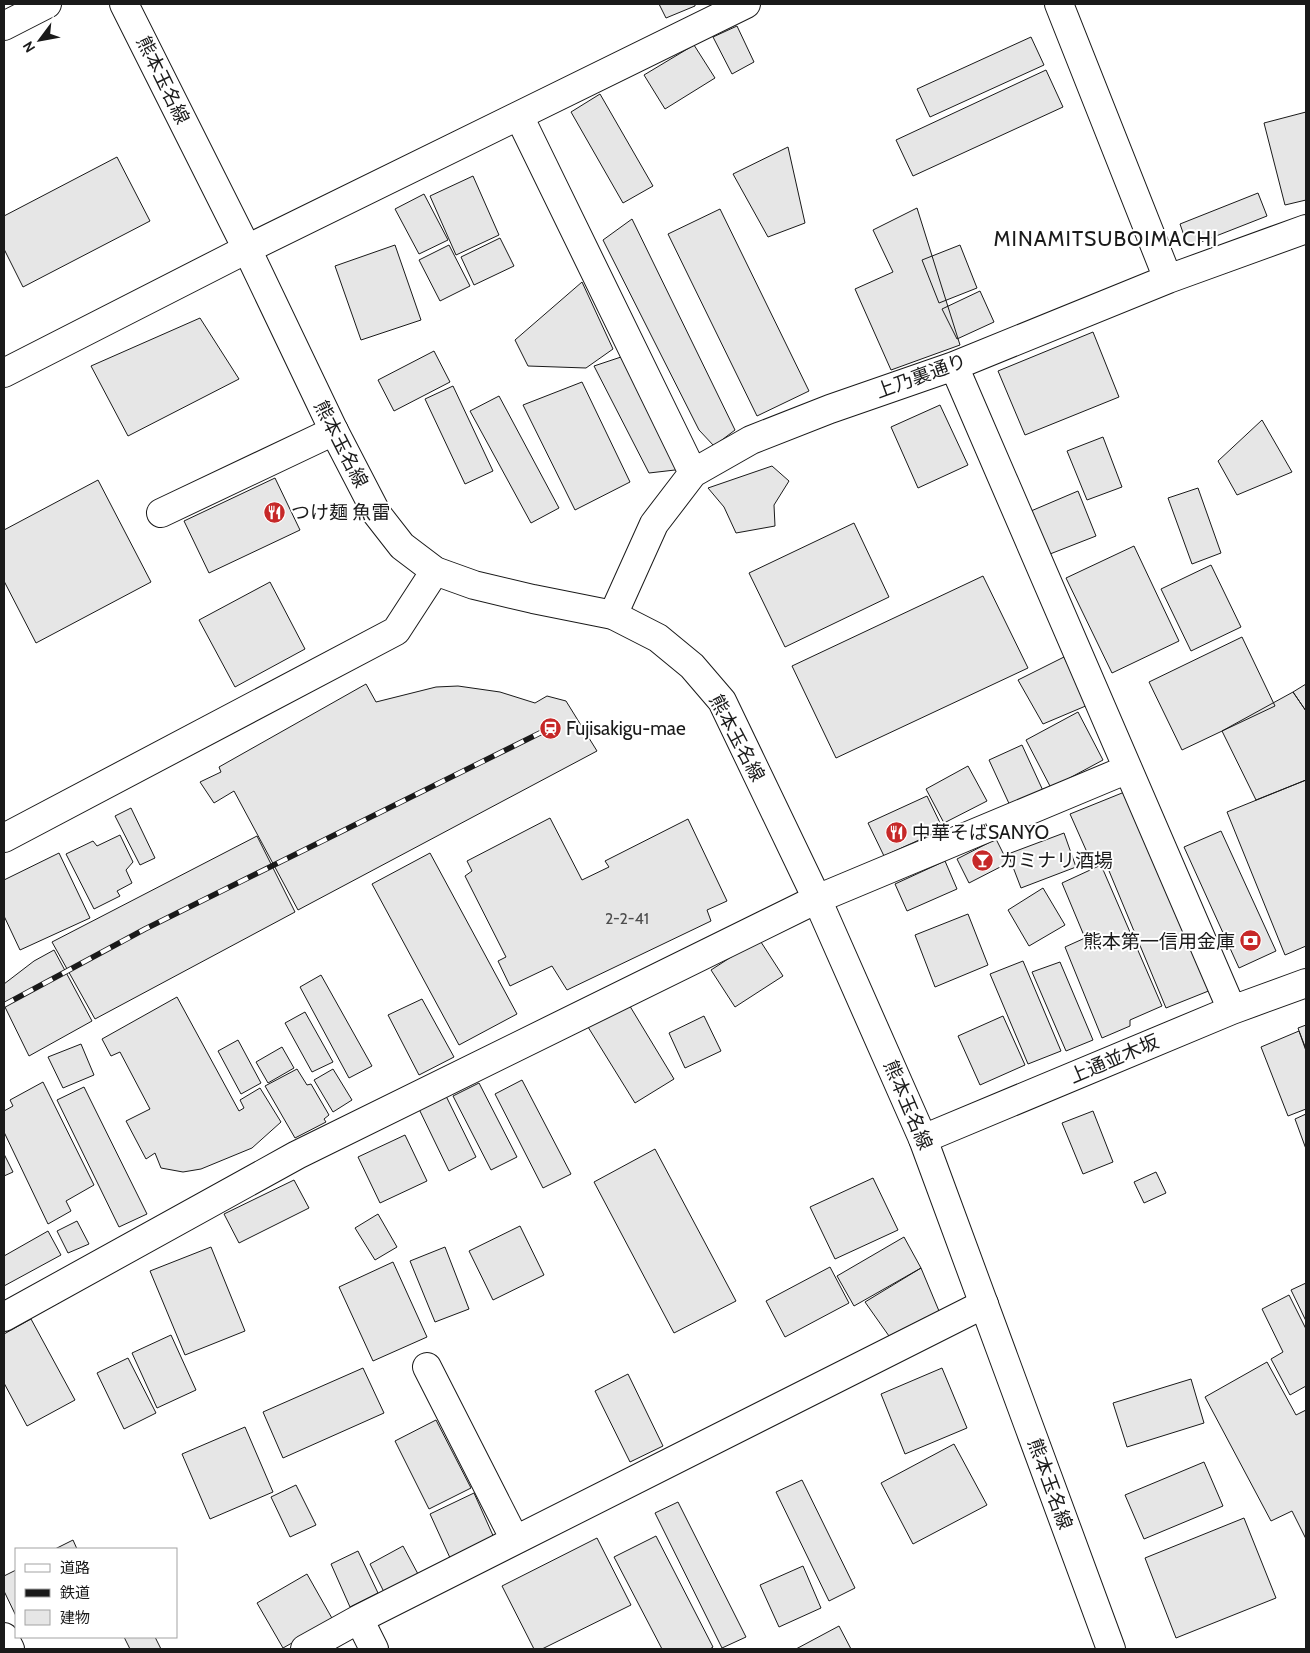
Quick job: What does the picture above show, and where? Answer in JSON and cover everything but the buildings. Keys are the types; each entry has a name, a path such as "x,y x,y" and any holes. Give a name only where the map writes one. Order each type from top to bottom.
{"main road":[{"path":"4,26 47,4"},
{"name":"熊本玉名線","path":"124,4 247,249 334,431 377,514 402,546 435,571 474,584 533,599 613,615 658,638 692,666 722,701 817,899 923,1139 1111,1649"},
{"path":"4,373 247,249 746,4"},
{"path":"1059,4 1168,279"},
{"path":"519,116 693,473"},
{"name":"上乃裏通り","path":"613,615 654,524 693,473 751,440 954,366 1168,279 1304,234"},
{"path":"954,366 1232,1010"},
{"path":"161,513 334,431"},
{"path":"4,838 396,631 435,571"},
{"path":"4,1317 297,1155 817,899 1128,769"},
{"name":"上通並木坂","path":"923,1139 1232,1010 1306,983"},
{"path":"305,1649 359,1619 984,1304"},
{"path":"427,1367 516,1540"},
{"path":"359,1619 374,1649"},
{"path":"4,1637 10,1649"}],"railway":[{"path":"4,1005 145,929 550,728"}],"place":[{"name":"つけ麺 魚雷","path":"275,512"},
{"name":"Fujisakigu-mae","path":"550,728"},
{"name":"中華そばSANYO","path":"896,832"},
{"name":"カミナリ酒場","path":"983,860"},
{"name":"熊本第一信用金庫","path":"1251,941"}],"district":[{"name":"MINAMITSUBOIMACHI","path":"1106,238"}]}
